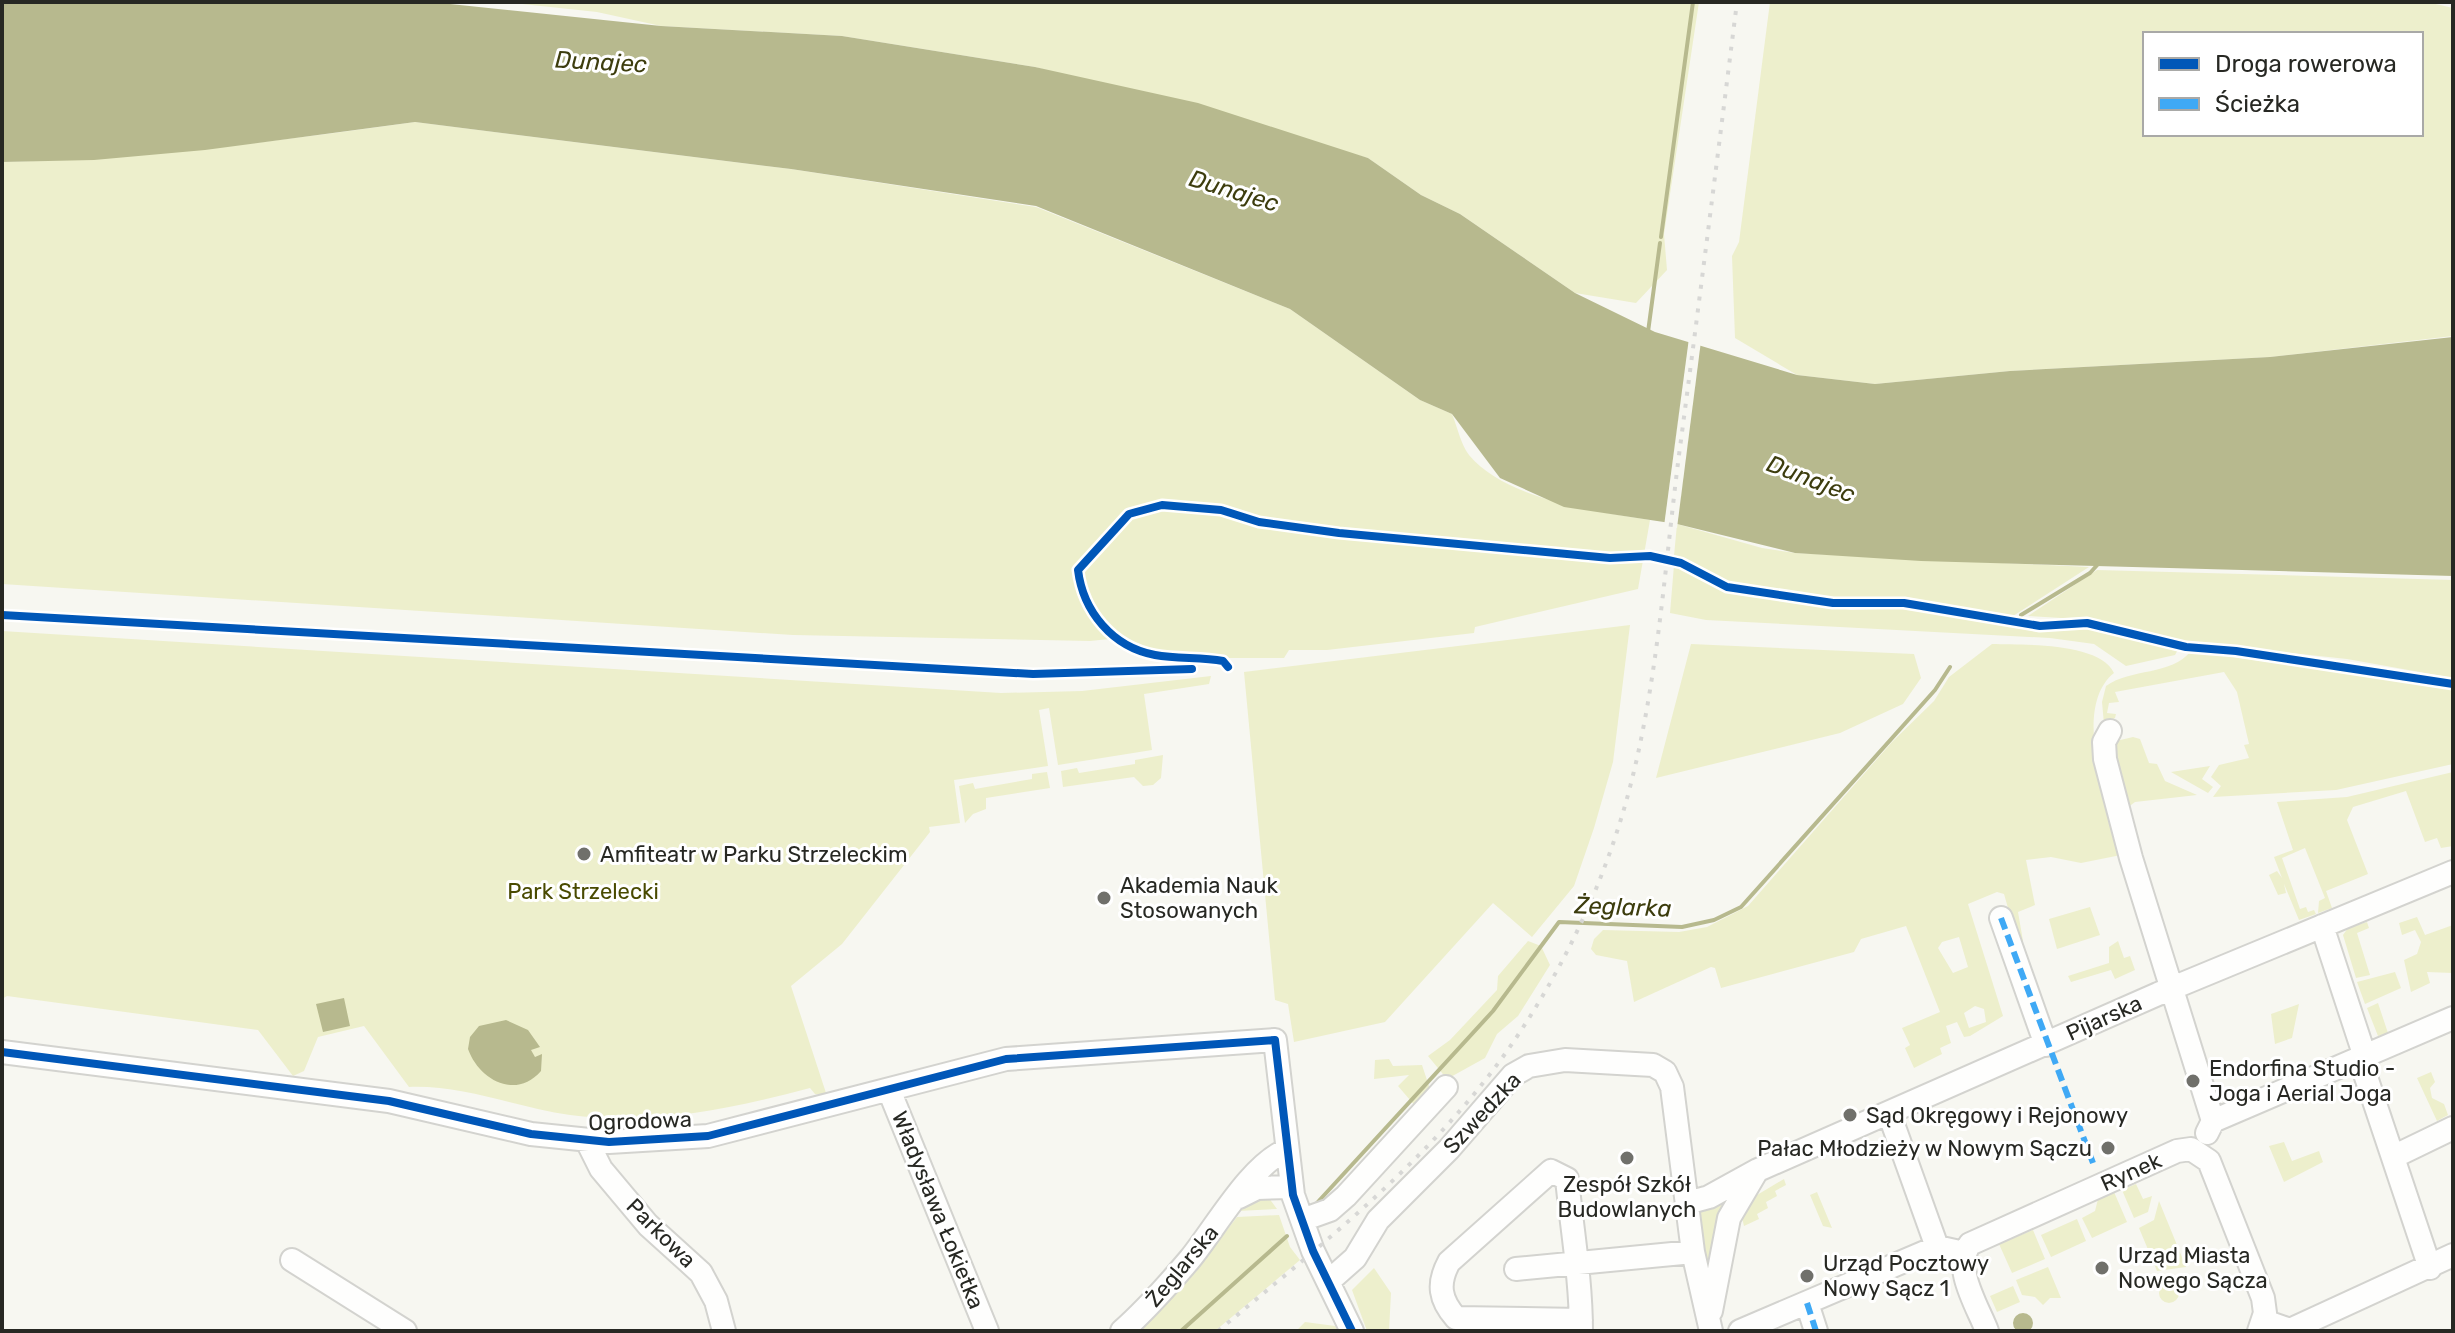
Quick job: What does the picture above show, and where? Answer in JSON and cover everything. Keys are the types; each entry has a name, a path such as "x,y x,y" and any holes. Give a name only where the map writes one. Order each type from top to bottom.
{"street":[{"path":"2110,731 2104,742 2105,759 2171,990 2213,1121"},
{"name":"Pijarska","path":"1686,1196 1709,1197 1758,1170 2171,990 2453,872"},
{"path":"2001,918 2046,1045"},
{"path":"2322,926 2430,1268"},
{"path":"2453,1018 2213,1121 2198,1150 2212,1166 2263,1298 2261,1326 2290,1330 2453,1255"},
{"name":"Ogrodowa","path":"2,1052 375,1099 531,1134 587,1141 647,1141 708,1136 1018,1058 1275,1040 1287,1150"},
{"name":"Szwedzka","path":"1329,1281 1355,1258 1378,1220 1449,1149 1500,1088 1524,1069 1565,1060 1653,1065 1665,1072 1672,1087 1693,1252 1711,1326"},
{"name":"Szwedzka","path":"1302,1220 1330,1210 1346,1196 1446,1087"},
{"name":"Władysława Łokietka","path":"889,1090 987,1331"},
{"path":"1889,1113 1937,1247"},
{"path":"2393,1157 2453,1128"},
{"name":"Parkowa","path":"587,1141 601,1169 648,1225 701,1273 716,1301 724,1331"},
{"path":"1287,1150 1291,1187 1302,1220 1352,1331"},
{"name":"Żeglarska","path":"1122,1331 1146,1309 1239,1197 1249,1178 1271,1156 1287,1150"},
{"name":"Rynek","path":"1964,1253 1975,1241 2177,1151 2198,1150"},
{"path":"1711,1326 1729,1218 1758,1170"},
{"path":"1551,1171 1567,1179 1581,1326 1456,1318 1441,1293 1441,1278 1449,1262 1551,1171"},
{"path":"1239,1197 1257,1188 1291,1187"},
{"path":"1740,1331 1937,1247 1964,1253 1963,1266 1987,1331"},
{"path":"1516,1269 1693,1252"},
{"path":"292,1260 405,1331"},
{"path":"1807,1303 1816,1331"}],"green space":[{"path":"503,2 1699,2 1664,234 1667,270 1636,303 1575,293 1460,214 1421,195 1368,158 1035,67 842,36 661,26 597,12"},
{"path":"1770,2 2427,2 2453,8 2453,336 2270,357 2010,371 1875,384 1797,375 1735,338 1732,256 1739,242"},
{"path":"415,122 791,169 1036,207 1290,309 1420,400 1452,414 1469,455 1506,483 1553,501 1650,520 1638,589 1475,627 1474,633 1327,650 1289,650 1284,658 1195,658 1152,654 1119,638 1090,641 793,635 2,584 2,162 157,153"},
{"path":"1677,524 1762,548 1795,553 2089,567 2010,618 1904,603 1833,603 1734,584 1674,556"},
{"path":"1674,565 1717,588 1738,593 1779,596 1851,610 1906,608 2029,628 2089,628 2180,646 2175,655 2126,666 2094,644 2050,638 1706,620 1670,613"},
{"path":"2097,570 2453,580 2453,678 2347,659 2185,642 2095,620 2028,616"},
{"path":"1630,625 1613,762 1574,886 1532,937 1493,903 1385,1022 1294,1042 1288,1004 1275,1000 1244,672"},
{"name":"Park Strzelecki","path":"2,631 1001,693 1082,691 1211,676 1209,684 1144,694 1152,750 1058,765 1049,708 1039,710 1048,766 954,780 960,823 929,827 930,832 842,944 791,986 827,1096 815,1094 810,1088 691,1114 601,1118 570,1115 449,1089 409,1087 364,1026 318,1037 304,1071 293,1076 258,1030 7,996 2,999"},
{"path":"1691,644 1914,654 1921,678 1903,704 1840,733 1656,778"},
{"path":"1992,644 2077,650 2106,663 2114,673 2101,689 2095,710 2094,734 2096,760 2121,855 2081,863 2051,857 2026,860 2035,905 2018,912 2023,941 2018,943 2004,894 1997,892 1968,904 2003,1016 1970,1036 1964,1037 1957,1022 1946,1026 1951,1043 1940,1048 1942,1054 1914,1068 1905,1048 1910,1045 1902,1028 1940,1012 1906,926 1861,939 1854,952 1721,988 1715,968 1711,967 1634,1002 1627,961 1596,955 1591,949 1594,939 1603,930 1679,932 1707,927 1748,906 1892,742 1934,701 1949,677","holes":["1959,937 1968,967 1953,973 1938,948 1942,942","1975,1006 1984,1009 1986,1022 1969,1028 1964,1013"]},
{"path":"2191,651 2453,688 2453,764 2336,790 2213,797 2221,786 2211,777 2219,765 2249,758 2244,745 2249,744 2237,692 2224,672 2115,692 2119,702 2109,703 2107,713 2116,714 2115,718 2104,724 2102,702 2106,686 2127,676 2173,664"},
{"path":"2133,737 2140,739 2149,763 2157,764 2165,781 2197,795 2135,802 2127,808 2112,742"},
{"path":"1163,755 1161,778 1153,785 1143,786 1134,777 1063,787 1061,771 1077,768 1079,773 1135,764 1135,760"},
{"path":"2210,766 2202,779 2213,787 2208,793 2171,772"},
{"path":"1047,772 1050,788 986,798 986,809 973,814 965,823 959,786 973,783 975,789 1032,779 1032,774"},
{"path":"2453,772 2453,846 2441,848 2437,838 2425,842 2406,791 2353,807 2347,820 2368,874 2326,891 2332,908 2318,913 2319,901 2325,898 2305,848 2282,858 2300,909 2306,907 2308,912 2314,910 2316,914 2299,920 2284,884 2286,893 2278,895 2269,875 2277,871 2282,878 2274,857 2293,850 2277,802 2347,797"},
{"path":"2090,907 2100,935 2057,949 2049,919"},
{"path":"2417,917 2425,935 2453,925 2453,973 2427,972 2430,983 2411,992 2404,960 2417,954 2421,942 2415,930 2402,935 2399,923"},
{"path":"2367,922 2369,928 2357,933 2370,975 2356,978 2343,935 2348,928"},
{"path":"1528,941 1541,946 1550,965 1518,1016 1497,1034 1485,1058 1447,1079 1428,1056 1450,1040 1497,990 1498,976"},
{"path":"2118,941 2124,958 2130,956 2135,970 2115,979 2111,970 2071,982 2068,976 2109,963 2109,947"},
{"path":"2395,972 2401,988 2365,1004 2357,982"},
{"path":"2378,1003 2388,1033 2378,1036 2367,1008"},
{"path":"2299,1004 2292,1038 2275,1044 2271,1014"},
{"path":"1389,1059 1393,1066 1422,1065 1431,1092 1416,1107 1398,1086 1409,1075 1374,1079 1375,1060"},
{"path":"2431,1072 2435,1082 2430,1088 2432,1098 2444,1104 2448,1115 2437,1121 2417,1078"},
{"path":"2284,1142 2292,1161 2319,1151 2323,1162 2284,1182 2269,1146"},
{"path":"1784,1179 1786,1185 1775,1191 1777,1196 1766,1202 1768,1208 1757,1214 1759,1219 1744,1226 1742,1218 1757,1195"},
{"path":"2136,1184 2143,1199 2152,1196 2148,1212 2134,1218 2122,1190"},
{"path":"1817,1192 1832,1228 1823,1226 1810,1195"},
{"path":"2114,1192 2127,1222 2092,1238 2082,1218 2095,1211 2098,1199"},
{"path":"1266,1194 1277,1209 1238,1211 1242,1203"},
{"path":"1727,1200 1707,1280 1697,1216 1703,1208"},
{"path":"2159,1201 2186,1267 2157,1271 2139,1228 2154,1220"},
{"path":"1279,1215 1290,1247 1300,1260 1215,1331 1131,1331 1204,1252 1209,1253 1237,1217"},
{"path":"2077,1219 2086,1241 2051,1257 2041,1235"},
{"path":"2033,1230 2045,1259 2012,1273 1999,1244"},
{"path":"2048,1267 2061,1298 2050,1298 2043,1305 2035,1297 2022,1295 2016,1280"},
{"path":"1374,1268 1391,1293 1389,1331 1367,1331 1352,1290"},
{"path":"2165,1283 2173,1283 2179,1293 2173,1303 2165,1303 2159,1297 2159,1289"},
{"path":"2013,1286 2020,1302 1997,1312 1990,1296"},
{"path":"1305,1322 1335,1326 1338,1331 1296,1331"}],"water":[{"name":"Dunajec","path":"2,2 431,2 661,26 842,36 1035,67 1198,103 1368,158 1421,195 1460,214 1575,293 1655,332 1797,375 1875,384 2010,371 2270,357 2453,337 2453,576 1921,561 1795,553 1677,524 1564,507 1500,478 1452,414 1420,400 1290,309 1036,206 791,169 415,122 205,150 94,160 2,162"},
{"path":"344,998 350,1026 323,1032 316,1004"},
{"path":"506,1020 528,1030 540,1047 531,1050 535,1057 542,1054 541,1071 521,1084 510,1085 489,1077 473,1060 468,1049 470,1037 479,1026"},
{"path":"2023,1313 2030,1316 2033,1323 2030,1330 2023,1333 2016,1330 2013,1323 2016,1316"}],"pier":[{"path":"1689,338 1701,341 1677,528 1664,526"}],"waterway":[{"path":"1661,237 1693,2"},
{"path":"1648,332 1660,243"},
{"name":"Żeglarka","path":"2021,615 2090,573 2099,563"},
{"name":"Żeglarka","path":"1316,1204 1493,1011 1559,922 1682,927 1714,920 1741,907 1935,690 1950,667"},
{"name":"Żeglarka","path":"1181,1331 1287,1236"}],"railway":[{"path":"1218,1331 1341,1228 1455,1117 1489,1076 1536,1006 1567,952 1604,868 1635,766 1652,678 1737,2"}],"marked path":[{"path":"2001,918 2093,1163"},
{"path":"1807,1303 1816,1331"}],"cycle path":[{"path":"1228,667 1223,661 1140,651 1113,635 1093,613 1078,570 1129,514 1162,505 1221,510 1259,522 1339,533 1610,558 1650,556 1681,563 1727,587 1833,603 1904,603 2040,626 2087,623 2186,647 2236,651 2453,684"},
{"path":"2,615 1033,674 1192,669"},
{"path":"2,1052 389,1101 531,1134 609,1142 708,1136 1006,1059 1275,1040 1293,1195 1313,1251 1352,1331"}],"place":[{"name":"Amfiteatr w Parku Strzeleckim","path":"584,854"},
{"name":"Akademia Nauk Stosowanych","path":"1104,898"},
{"name":"Endorfina Studio - Joga i Aerial Joga","path":"2193,1081"},
{"name":"Sąd Okręgowy i Rejonowy","path":"1850,1115"},
{"name":"Pałac Młodzieży w Nowym Sączu","path":"2108,1148"},
{"name":"Zespół Szkół Budowlanych","path":"1627,1158"},
{"name":"Urząd Miasta Nowego Sącza","path":"2102,1268"},
{"name":"Urząd Pocztowy Nowy Sącz 1","path":"1807,1276"}]}
